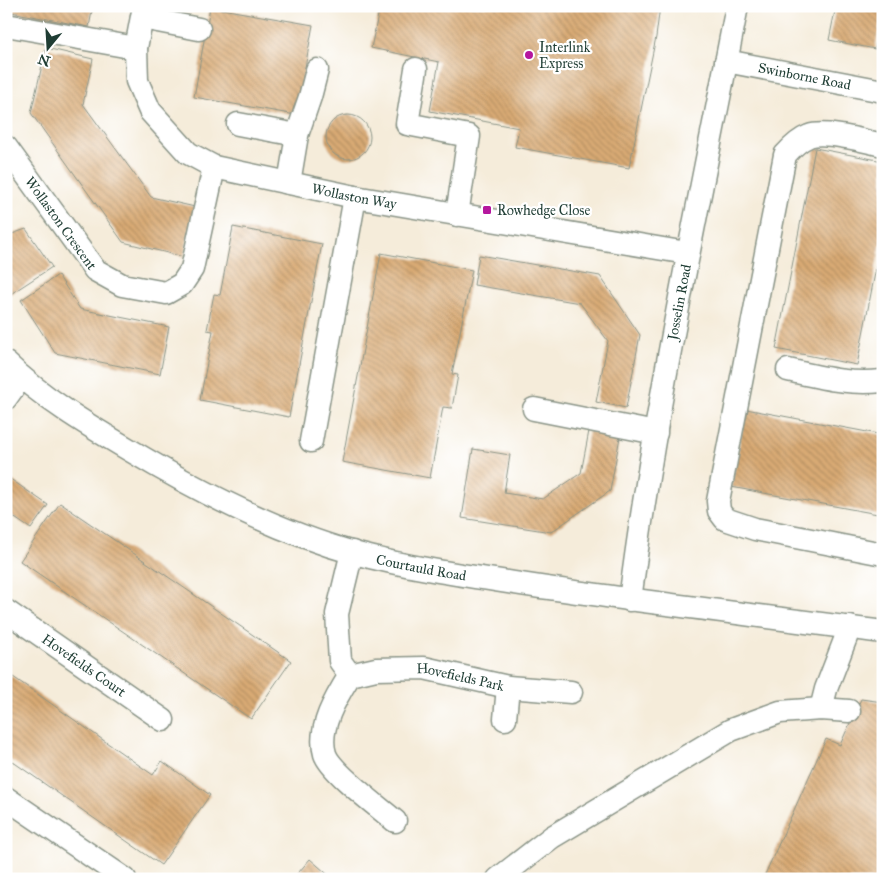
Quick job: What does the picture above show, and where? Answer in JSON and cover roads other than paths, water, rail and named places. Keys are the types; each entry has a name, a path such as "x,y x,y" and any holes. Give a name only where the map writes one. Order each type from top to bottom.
{"street":[{"name":"Josselin Road","path":"630,600 687,253 737,6"},
{"path":"143,12 199,29"},
{"name":"Wollaston Way","path":"143,12 136,48 137,81 150,112 188,153 214,167 355,197 687,253"},
{"path":"7,28 136,48"},
{"name":"Swinborne Road","path":"726,61 883,91"},
{"path":"416,69 407,124 469,136 457,215"},
{"path":"289,183 297,135 310,97 316,70"},
{"path":"238,124 297,135"},
{"path":"883,144 822,134 810,136 794,144 785,155 718,501 719,511 725,519 755,529 883,554"},
{"name":"Wollaston Crescent","path":"6,147 95,270 122,285 166,292 182,284 192,269 214,167"},
{"path":"310,441 355,197"},
{"path":"6,398 13,370"},
{"name":"Courtauld Road","path":"13,370 92,427 153,464 221,501 283,528 352,552 430,570 630,600 883,632"},
{"path":"788,370 861,384 882,380"},
{"path":"534,409 656,433"},
{"path":"352,552 337,614 340,661 350,675 332,706 325,732 325,755 342,776 395,821"},
{"name":"Hovefields Court","path":"6,611 163,720"},
{"path":"821,709 826,689 850,627"},
{"name":"Hovefields Park","path":"350,675 376,669 424,668 508,687 571,692"},
{"path":"505,719 508,687"},
{"path":"498,879 552,837 731,730 780,712 821,709 849,711"},
{"path":"6,798 125,879"}],"place":[{"name":"Interlink Express","path":"529,55"},
{"name":"Rowhedge Close","path":"487,210"}]}
